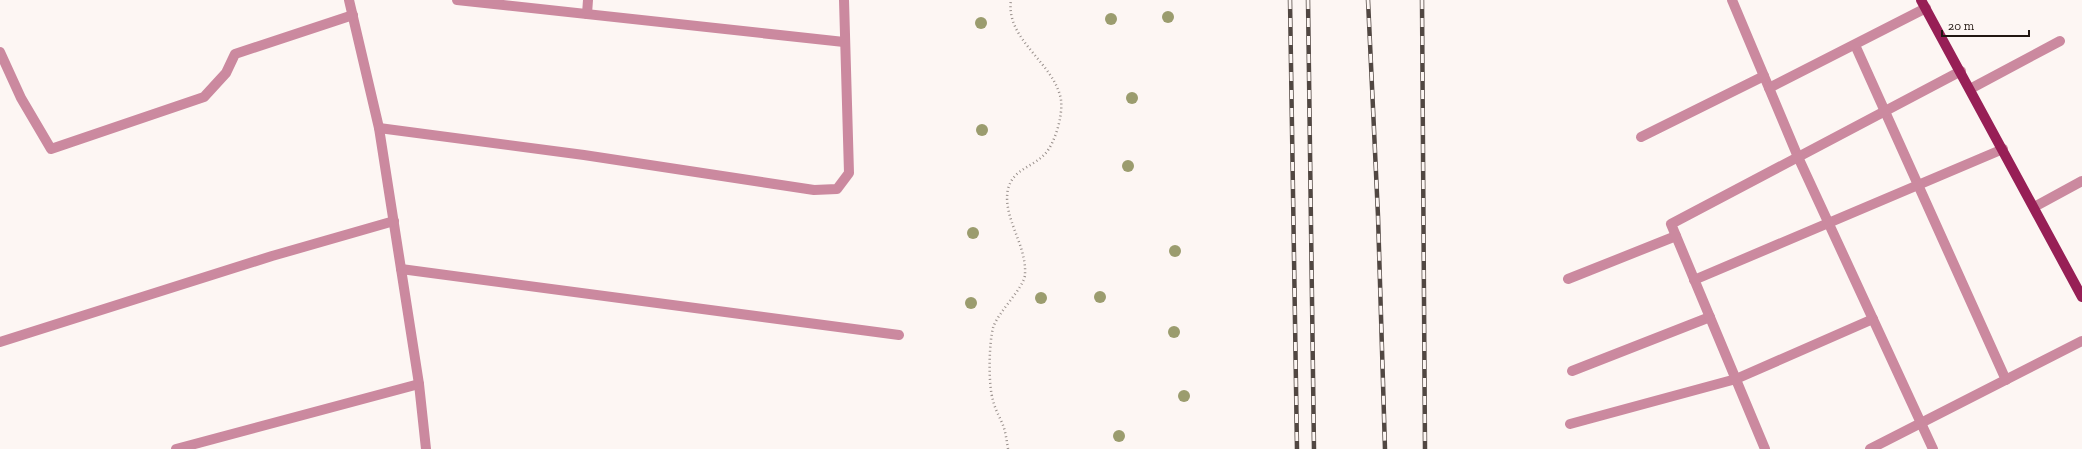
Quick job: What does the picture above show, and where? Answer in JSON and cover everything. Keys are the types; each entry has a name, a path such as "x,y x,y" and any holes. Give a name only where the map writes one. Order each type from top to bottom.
{"main road":[{"path":"1924,4 2082,297"}],"street":[{"path":"350,0 379,128 420,384 426,449"},
{"path":"457,0 844,42"},
{"path":"586,14 588,0"},
{"path":"379,128 584,155 814,190 837,189 849,173 844,42 844,0"},
{"path":"1732,0 1798,157 1922,422 1933,449"},
{"path":"1769,88 1855,45 1924,4"},
{"path":"0,52 21,98 51,149 204,97 226,73 235,54 353,15"},
{"path":"1970,89 2060,41"},
{"path":"1855,45 1886,110 2006,380"},
{"path":"1765,449 1671,224 1960,71"},
{"path":"1640,137 1764,76"},
{"path":"1694,280 2003,149"},
{"path":"2034,207 2082,181"},
{"path":"0,342 272,256 394,221"},
{"path":"1568,279 1676,236"},
{"path":"401,269 899,335"},
{"path":"1572,371 1710,317"},
{"path":"1570,424 1736,378 1873,319"},
{"path":"1870,449 2082,341"},
{"path":"176,449 420,384"}],"path":[{"path":"1008,449 1004,429 992,399 990,361 993,327 1026,276 1024,254 1009,210 1008,189 1016,173 1045,154 1059,128 1061,100 1052,76 1029,47 1014,23 1009,10 1011,0"}],"railway":[{"path":"1290,0 1297,449"},
{"path":"1308,0 1314,449"},
{"path":"1368,0 1378,216 1385,449"},
{"path":"1422,0 1425,449"}]}
